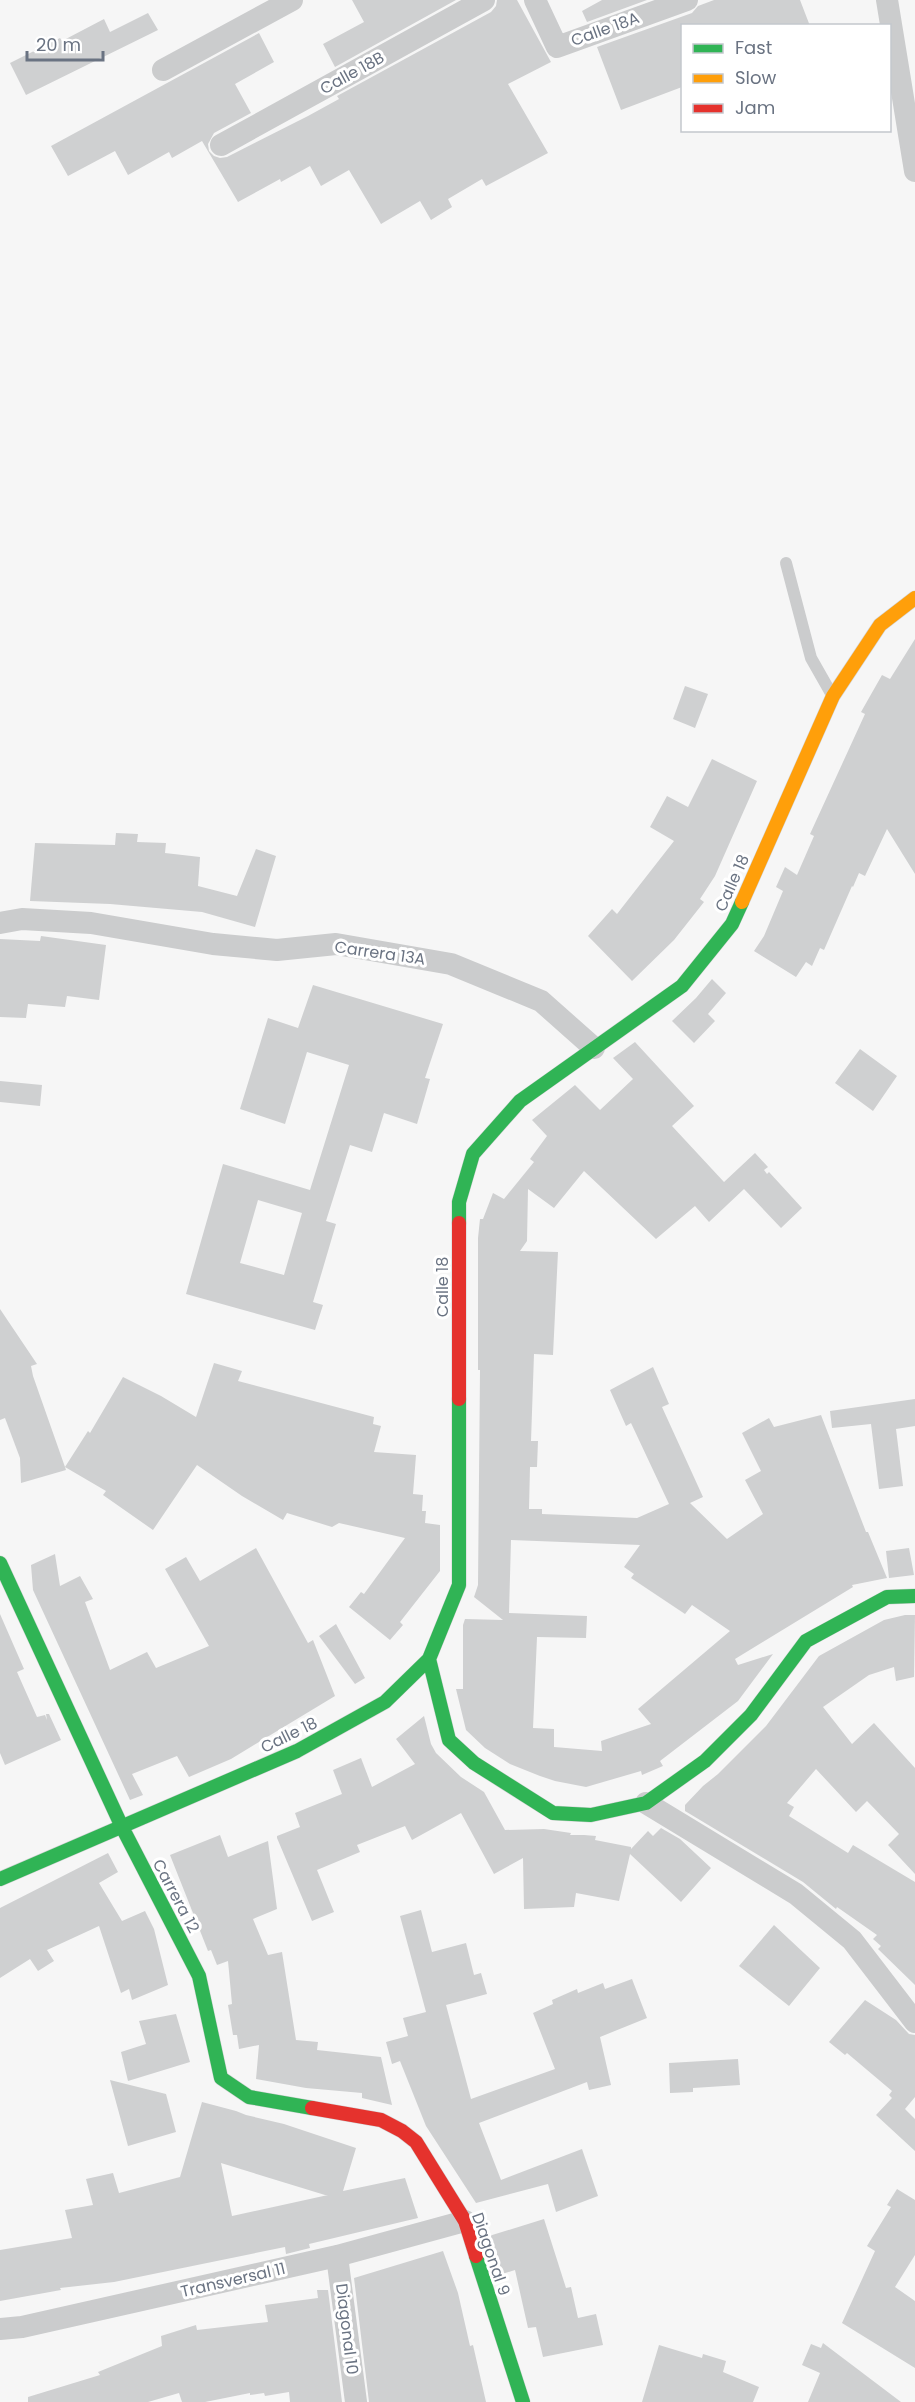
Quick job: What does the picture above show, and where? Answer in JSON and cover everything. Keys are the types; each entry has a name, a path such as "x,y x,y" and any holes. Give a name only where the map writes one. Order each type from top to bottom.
{"main road":[{"name":"Calle 18","path":"0,1879 297,1751 385,1702 429,1659 459,1585 459,1202 473,1154 520,1101 682,986 732,924 832,696 880,625 915,598"},
{"name":"Carrera 12","path":"0,1563 122,1827 199,1976 220,2078 249,2097 381,2120 402,2131"},
{"path":"429,1659 449,1740 474,1763 553,1813 591,1815 646,1803 705,1761 751,1715 806,1641 887,1597 915,1596"},
{"name":"Diagonal 9","path":"402,2131 416,2142 465,2221 523,2402"}],"street":[{"path":"163,70 292,0"},
{"name":"Calle 18B","path":"221,145 484,0"},
{"name":"Calle 18A","path":"535,0 557,47 687,0"},
{"path":"887,0 891,24"},
{"path":"891,24 915,171"},
{"name":"Carrera 13A","path":"0,923 22,919 91,923 213,944 277,950 336,944 451,964 541,1001 594,1048"},
{"path":"646,1803 805,1901 852,1940 915,2022"},
{"name":"Transversal 11","path":"0,2329 22,2327 337,2256 465,2221"},
{"name":"Diagonal 10","path":"337,2256 356,2402"}],"lane":[{"path":"786,563 811,658 832,696"}],"building":[{"path":"352,0 456,0 335,67 323,44 364,22"},
{"path":"497,0 517,0 551,62 508,84 548,153 486,186 482,179 448,199 452,207 431,220 420,201 381,224 349,170 321,186 310,166 238,202 202,141 172,158 169,152 128,175 115,151 68,176 51,146 259,33 274,62 235,84 251,113 214,133 208,144 209,151 214,156 227,157 339,99 337,96 491,12"},
{"path":"602,0 647,0 587,22 582,11"},
{"path":"714,0 800,0 809,24 681,24 681,87 621,110 597,47 692,13 698,6"},
{"path":"148,13 158,30 26,95 10,63 60,38 62,41 104,19 110,32"},
{"path":"915,639 915,874 887,829 865,876 859,873 852,886 824,950 820,948 812,966 806,962 796,977 754,951 764,936 783,891 776,887 785,867 797,875 814,836 810,834 865,714 861,712 882,675 890,679"},
{"path":"685,686 708,694 695,728 673,719"},
{"path":"712,759 757,781 715,876 700,899 704,902 674,940 632,981 588,936 612,909 617,914 674,841 650,827 667,796 688,807"},
{"path":"116,833 138,834 137,842 166,843 165,853 200,857 198,886 237,896 256,849 276,856 255,927 202,912 110,904 30,901 35,843 115,845"},
{"path":"41,936 106,945 99,1000 67,996 65,1007 28,1004 26,1018 0,1017 0,939 40,941"},
{"path":"712,979 726,993 708,1014 715,1021 694,1043 672,1021"},
{"path":"313,985 443,1024 425,1078 430,1079 417,1124 384,1113 372,1152 350,1145 326,1221 336,1224 313,1302 323,1305 315,1330 186,1294 223,1164 310,1190 349,1065 307,1052 285,1124 240,1109 268,1018 298,1028","holes":["258,1200 302,1213 284,1275 240,1263"]},
{"path":"635,1042 694,1106 672,1126 724,1182 755,1153 768,1167 764,1170 767,1174 769,1172 802,1208 781,1228 744,1189 709,1222 695,1206 656,1239 584,1171 554,1208 528,1189 527,1241 520,1251 558,1252 553,1355 534,1354 531,1441 538,1441 537,1467 530,1467 529,1509 542,1509 542,1514 637,1518 669,1504 631,1423 626,1426 610,1390 653,1367 669,1404 662,1407 703,1497 690,1503 727,1539 763,1514 745,1480 761,1471 742,1433 769,1418 774,1427 821,1415 866,1532 868,1532 887,1578 852,1585 853,1587 735,1659 738,1665 773,1654 738,1701 660,1761 663,1766 642,1775 641,1771 586,1787 540,1776 510,1764 485,1748 466,1730 456,1689 463,1689 463,1625 465,1619 503,1620 474,1597 478,1585 480,1370 478,1370 478,1238 480,1219 483,1219 493,1193 504,1199 534,1162 530,1159 547,1136 532,1120 575,1085 600,1110 633,1079 613,1058","holes":["511,1540 640,1545 624,1567 634,1574 631,1578 685,1614 692,1605 730,1631 638,1709 651,1724 601,1741 602,1751 554,1747 554,1729 533,1728 537,1637 586,1638 587,1616 509,1613"]},
{"path":"860,1049 897,1076 873,1111 835,1083"},
{"path":"0,1081 42,1085 40,1106 0,1102"},
{"path":"0,1309 37,1364 31,1366 33,1376 66,1470 21,1483 20,1458 5,1418 0,1420"},
{"path":"214,1363 242,1371 238,1381 374,1417 373,1424 381,1426 374,1452 416,1455 413,1494 423,1495 422,1511 426,1511 425,1523 440,1525 440,1571 400,1622 403,1625 390,1640 349,1607 361,1592 364,1594 405,1538 339,1523 332,1527 287,1513 283,1520 242,1496 197,1465 153,1530 103,1495 106,1491 65,1467 88,1431 90,1433 123,1377 196,1417"},
{"path":"915,1399 915,1426 896,1429 903,1486 879,1489 871,1424 832,1428 830,1411"},
{"path":"256,1548 308,1643 313,1640 335,1696 231,1759 189,1777 177,1756 132,1774 143,1795 130,1800 33,1590 31,1565 55,1554 60,1586 80,1576 93,1599 85,1602 110,1670 147,1652 156,1668 209,1646 165,1569 186,1557 200,1581"},
{"path":"909,1548 914,1575 889,1578 886,1551"},
{"path":"0,1614 24,1669 17,1672 37,1717 45,1715 47,1720 46,1714 49,1714 61,1740 5,1765 0,1753"},
{"path":"915,1615 914,1677 896,1681 894,1667 869,1675 823,1707 852,1744 874,1723 915,1768 915,1874 888,1845 899,1834 867,1801 856,1812 816,1769 787,1803 794,1807 789,1816 848,1853 853,1845 915,1882 915,1985 878,1949 881,1946 873,1939 877,1935 837,1907 836,1909 803,1882 685,1811 685,1805 703,1786 766,1726 819,1656 884,1620"},
{"path":"336,1624 365,1678 355,1684 319,1636"},
{"path":"424,1716 431,1744 436,1753 461,1777 484,1792 505,1830 544,1829 571,1833 570,1835 596,1836 595,1840 631,1847 631,1849 648,1831 653,1836 661,1828 680,1839 711,1868 681,1902 630,1854 619,1901 576,1893 574,1907 524,1909 523,1858 494,1874 461,1813 412,1840 405,1826 357,1845 360,1852 317,1870 334,1912 312,1921 277,1836 300,1827 295,1813 342,1794 333,1770 361,1758 372,1787 415,1764 396,1739"},
{"path":"220,1835 228,1857 268,1841 277,1909 253,1919 268,1955 282,1952 296,2040 318,2042 317,2050 381,2057 392,2105 362,2098 362,2093 306,2088 256,2079 259,2045 239,2049 237,2035 233,2035 228,2005 232,2004 228,1961 217,1965 211,1950 208,1951 170,1855"},
{"path":"108,1853 118,1872 99,1883 122,1921 145,1911 154,1929 168,1985 132,2000 129,1989 121,1993 99,1926 47,1950 54,1961 38,1971 30,1959 0,1978 0,1908"},
{"path":"421,1910 432,1952 466,1943 474,1975 481,1973 487,1994 446,2005 471,2099 555,2069 533,2013 553,2004 552,2000 577,1989 578,1993 603,1983 605,1989 632,1979 647,2018 600,2037 611,2085 589,2090 587,2082 479,2123 501,2180 582,2149 598,2196 556,2212 548,2184 476,2203 426,2126 400,2061 392,2064 386,2042 408,2036 403,2018 426,2012 400,1916"},
{"path":"774,1925 820,1968 789,2006 739,1966"},
{"path":"865,2000 896,2020 909,2034 915,2035 915,2097 905,2109 915,2119 915,2151 876,2115 892,2098 889,2095 892,2091 847,2053 845,2055 829,2042"},
{"path":"176,2014 190,2062 128,2081 121,2052 146,2044 139,2021"},
{"path":"738,2059 740,2085 693,2088 693,2092 670,2093 669,2063"},
{"path":"110,2080 166,2094 176,2132 128,2146"},
{"path":"202,2102 284,2124 356,2148 343,2191 405,2178 418,2218 309,2244 310,2248 286,2254 285,2247 114,2282 60,2288 61,2290 0,2301 0,2250 72,2238 65,2210 93,2205 86,2179 113,2173 119,2193 180,2177","holes":["221,2163 328,2195 232,2216"]},
{"path":"897,2189 915,2200 915,2255 895,2287 915,2301 915,2368 842,2323 875,2251 867,2246 891,2207 887,2205"},
{"path":"544,2219 566,2288 571,2287 578,2318 596,2314 603,2345 543,2357 536,2327 528,2328 515,2270 502,2274 489,2236"},
{"path":"443,2251 458,2293 470,2346 473,2345 486,2402 369,2402 354,2278"},
{"path":"317,2290 328,2290 342,2402 290,2402 289,2392 265,2396 264,2393 250,2395 250,2393 205,2402 182,2402 179,2393 148,2402 28,2402 28,2397 100,2375 98,2372 162,2346 161,2336 196,2325 197,2330 268,2322 265,2305 318,2298"},
{"path":"823,2343 901,2402 808,2402 820,2373 802,2365 811,2344 821,2348"},
{"path":"659,2345 702,2358 703,2354 726,2361 723,2372 759,2387 753,2402 642,2402"}],"traffic: fast":[{"path":"459,1223 459,1202 473,1154 520,1101 682,986 732,924 742,902"},
{"path":"0,1879 297,1751 385,1702 429,1659 459,1585 459,1399"},
{"path":"0,1563 122,1827 199,1976 221,2078 249,2097 312,2108"},
{"path":"429,1659 449,1740 474,1763 553,1813 591,1815 646,1803 705,1761 751,1715 806,1641 887,1597 915,1596"},
{"path":"476,2256 523,2402"}],"traffic: slow":[{"path":"742,902 833,696 880,625 915,598"}],"traffic: jam":[{"path":"459,1223 459,1399"},
{"path":"312,2108 381,2120 402,2131 416,2142 465,2221 476,2256"}]}
